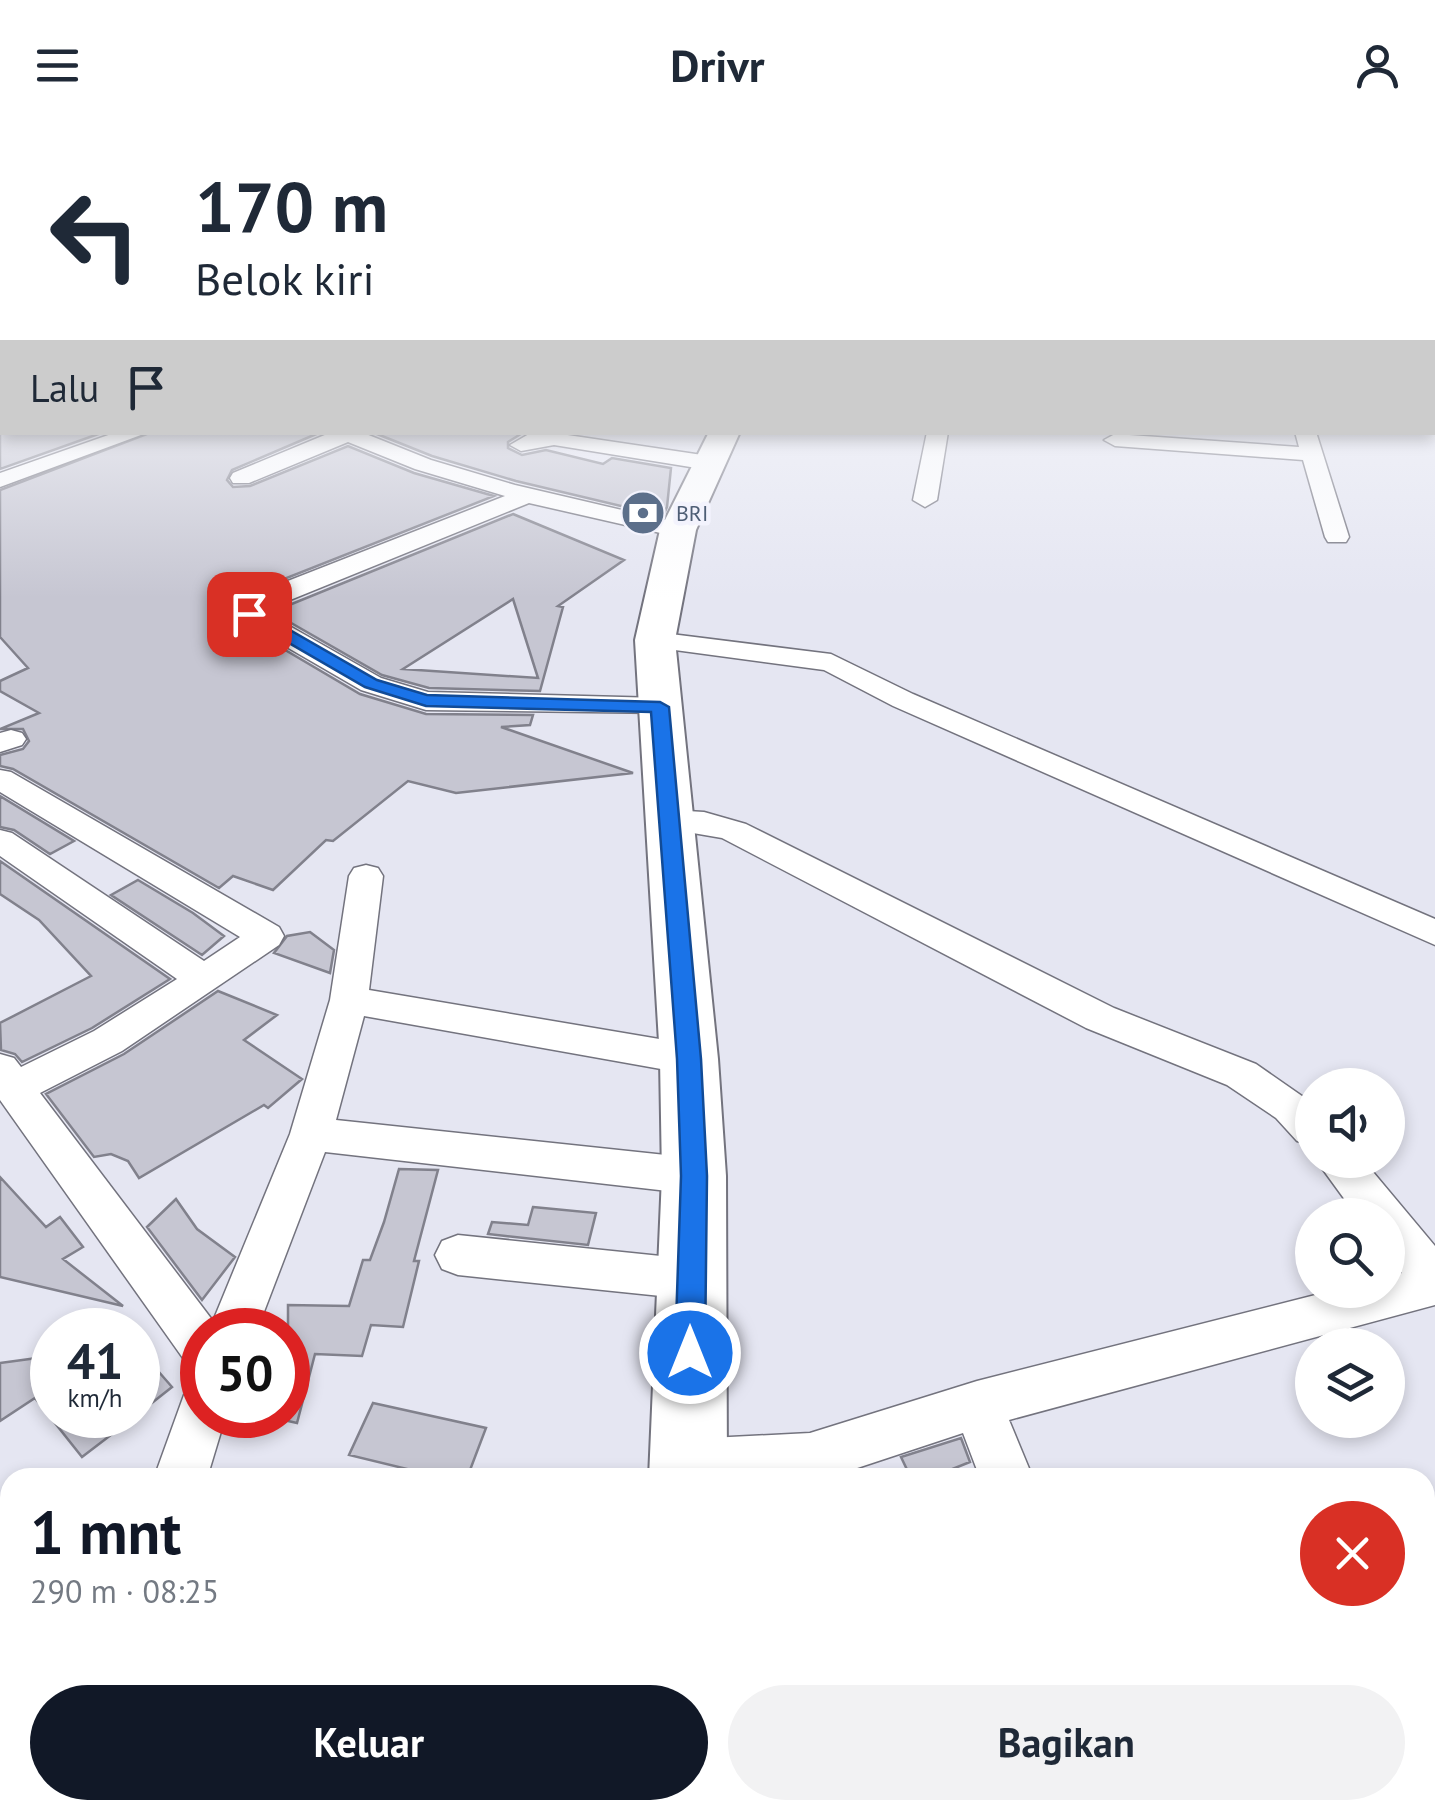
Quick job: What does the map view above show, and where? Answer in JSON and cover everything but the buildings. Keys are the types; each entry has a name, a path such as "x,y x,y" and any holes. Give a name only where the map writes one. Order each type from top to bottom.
{"main road":[{"path":"689,1468 694,1176 689,1059 655,640 678,530 717,448"}],"street":[{"path":"0,480 116,440"},
{"path":"242,478 331,440"},
{"path":"361,440 417,461 531,494 678,530"},
{"path":"521,446 534,440"},
{"path":"551,440 717,448"},
{"path":"925,500 937,440"},
{"path":"1114,440 1308,443 1337,538"},
{"path":"531,494 262,600 249,609 249,614 371,684 426,701 660,707"},
{"path":"655,640 832,662 904,700 1435,933"},
{"path":"0,779 266,936 108,1040 7,1078 180,1315"},
{"path":"670,820 704,822 734,831 1102,1019 1173,1050 1244,1073 1295,1108"},
{"path":"0,840 204,978"},
{"path":"242,1308 310,1134 349,1000 366,876"},
{"path":"349,1000 689,1059"},
{"path":"310,1134 694,1176"},
{"path":"1352,1178 1368,1198"},
{"path":"813,1468 977,1404 1435,1283 1405,1243"},
{"path":"458,1255 690,1279"},
{"path":"977,1404 1003,1468"},
{"path":"183,1468 193,1438"}],"place":[{"name":"BRI","path":"643,513"}],"route":[{"path":"249,614 371,684 426,701 660,707 689,1059 694,1176 690,1353"}]}
